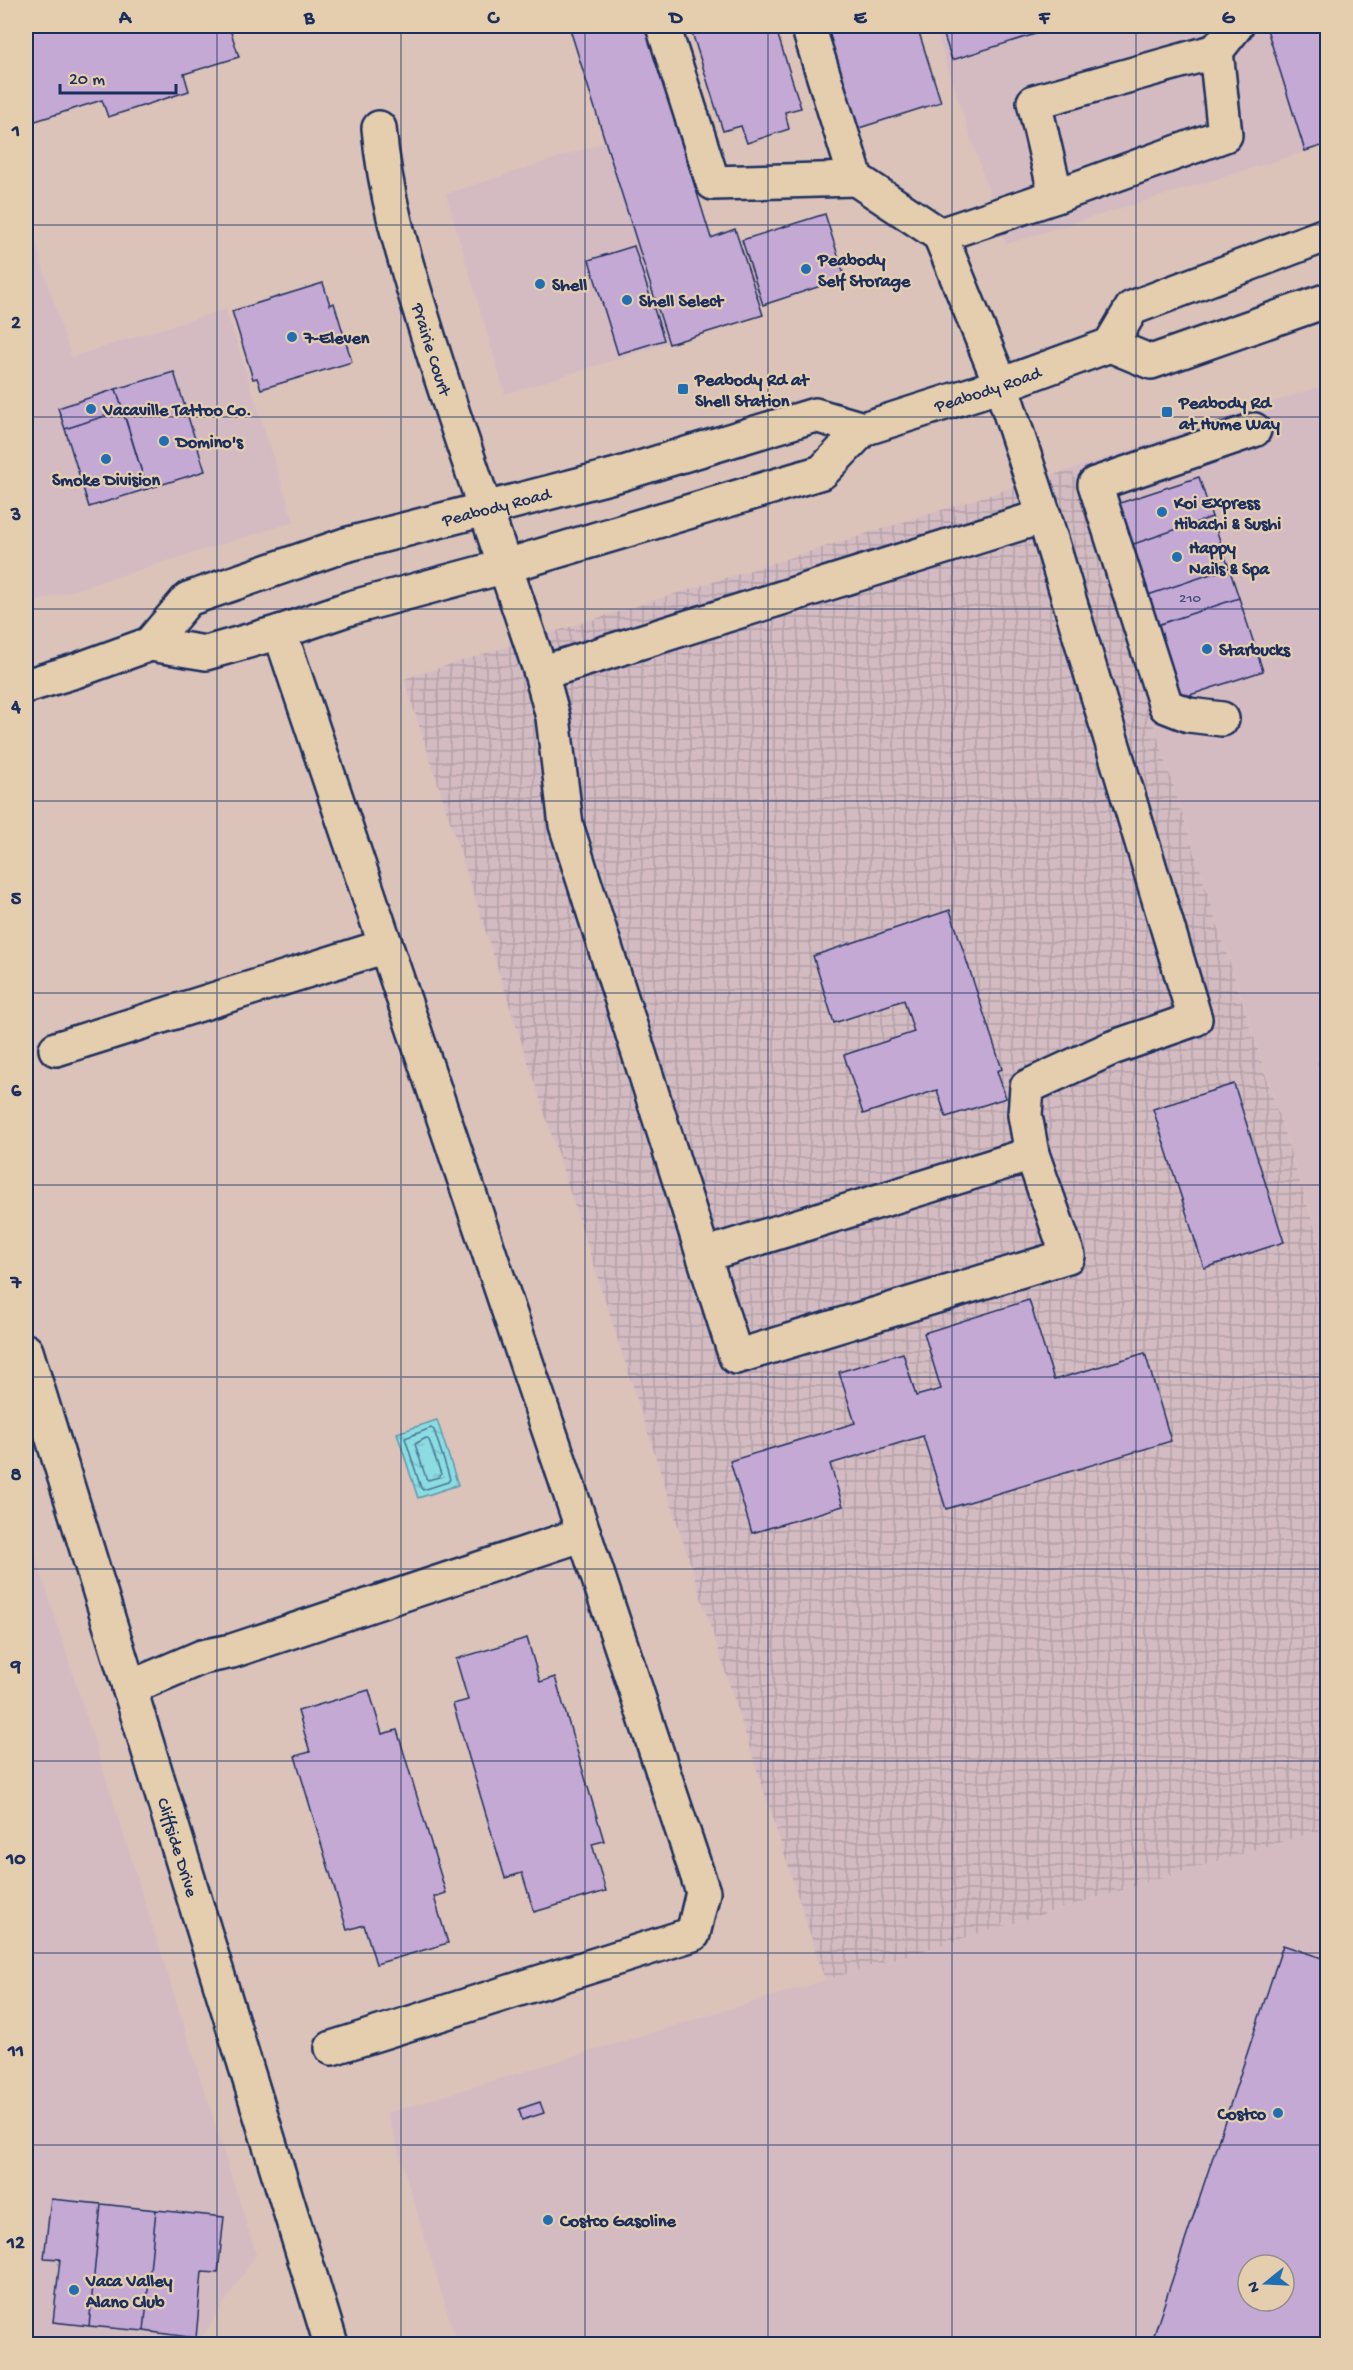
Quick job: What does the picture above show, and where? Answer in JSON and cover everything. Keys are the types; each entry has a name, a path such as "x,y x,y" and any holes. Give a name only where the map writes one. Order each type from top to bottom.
{"main road":[{"path":"663,26 712,183 856,178 940,234 1000,385 1044,516 1195,1019 1112,1048 1027,1087 1025,1115 1032,1154 704,1255"},
{"path":"808,26 856,178"},
{"path":"1056,196 1034,102 1216,51 1236,26"},
{"path":"940,234 1056,196 1225,135 1216,51"},
{"name":"Prairie Court","path":"379,128 382,168 398,240 444,388 506,566 553,717 566,825 736,1356 1068,1256 1032,1154"},
{"path":"1328,234 1132,308 1110,345 1151,362 1328,300"},
{"name":"Peabody Road","path":"26,686 150,644 206,653 280,632 350,608 506,566 822,472 863,429 1000,385 1110,345"},
{"name":"Peabody Road","path":"150,644 188,599 345,546 617,475 815,415 863,429"},
{"path":"1222,719 1190,715 1166,706 1095,484 1254,430"},
{"path":"540,673 1044,516"},
{"path":"280,632 703,1892 693,1934 332,2048"},
{"path":"56,1048 386,946"},
{"name":"Cliffside Drive","path":"26,1351 331,2344"},
{"path":"129,1688 202,1657 232,1651 584,1534"}],"shaded area":[{"path":"934,26 1327,26 1327,145 1006,244"},
{"path":"609,141 669,332 669,343 505,394 446,194"},
{"path":"26,213 71,357 226,309 294,522 26,605"},
{"path":"1327,384 1327,1263 1072,469"},
{"path":"1072,469 1327,1266 1327,1828 825,1980 404,679"},
{"path":"26,1525 256,2254 198,2344 33,2344 26,2342"},
{"path":"1327,1828 1327,2344 457,2344 387,2113"}],"water":[{"path":"437,1420 458,1485 418,1498 397,1433"}],"building":[{"path":"26,26 229,26 239,57 184,74 189,91 108,117 102,100 26,124"},
{"path":"569,26 645,26 711,238 735,229 763,315 669,344"},
{"path":"690,26 775,26 801,108 785,112 789,129 747,143 741,126 723,131"},
{"path":"823,26 917,26 941,102 856,129"},
{"path":"941,26 1061,26 952,60"},
{"path":"1266,26 1328,26 1328,144 1305,151"},
{"path":"825,214 845,278 763,305 742,240"},
{"name":"Shell Select","path":"634,246 664,340 618,354 589,260"},
{"name":"7-Eleven","path":"323,283 330,305 334,303 352,362 261,389 257,378 253,379 232,311"},
{"name":"Domino's","path":"174,372 205,471 147,489 116,389"},
{"name":"Vacaville Tattoo Co.","path":"116,389 123,410 65,429 58,408"},
{"name":"Smoke Division","path":"123,410 147,489 89,507 65,429"},
{"name":"Koi Express Hibachi & Sushi","path":"1199,477 1212,517 1125,547 1111,506"},
{"name":"Happy Nails & Spa","path":"1212,517 1229,568 1142,597 1125,547"},
{"path":"1229,568 1239,598 1151,627 1142,597"},
{"name":"Starbucks","path":"1239,598 1263,671 1175,700 1151,627"},
{"path":"950,910 1002,1069 997,1071 1006,1098 946,1117 937,1090 863,1114 844,1055 914,1032 904,1000 834,1023 813,956"},
{"path":"1328,1060 1328,1090 1319,1063"},
{"path":"1234,1084 1284,1242 1204,1268 1153,1109"},
{"path":"1029,1300 1054,1380 1145,1353 1171,1441 946,1509 923,1436 830,1464 843,1506 752,1533 730,1461 855,1423 839,1372 903,1353 916,1396 941,1389 924,1333"},
{"path":"527,1638 540,1682 555,1677 604,1841 592,1844 606,1891 534,1912 522,1873 505,1878 453,1704 468,1700 456,1659"},
{"path":"369,1690 382,1734 397,1730 446,1893 434,1897 448,1943 376,1964 364,1925 347,1930 295,1756 310,1752 298,1711"},
{"name":"Costco","path":"1283,1945 1328,1960 1328,2344 1151,2344"},
{"path":"540,2102 544,2113 522,2120 519,2109"},
{"name":"Vaca Valley Alano Club","path":"51,2199 101,2204 89,2326 53,2322 60,2259 44,2258"},
{"path":"101,2204 156,2210 144,2331 89,2326"},
{"path":"156,2210 224,2217 218,2273 202,2272 196,2338 144,2331"}],"place":[{"name":"Peabody Self Storage","path":"806,269"},
{"name":"Shell","path":"540,284"},
{"name":"Shell Select","path":"627,300"},
{"name":"7-Eleven","path":"292,337"},
{"name":"Peabody Rd at Shell Station","path":"683,389"},
{"name":"Vacaville Tattoo Co.","path":"91,409"},
{"name":"Peabody Rd at Hume Way","path":"1167,412"},
{"name":"Domino's","path":"164,441"},
{"name":"Smoke Division","path":"106,459"},
{"name":"Koi Express Hibachi & Sushi","path":"1162,512"},
{"name":"Happy Nails & Spa","path":"1177,557"},
{"name":"Starbucks","path":"1207,649"},
{"name":"Costco","path":"1278,2113"},
{"name":"Costco Gasoline","path":"548,2220"},
{"name":"Vaca Valley Alano Club","path":"74,2290"}]}
